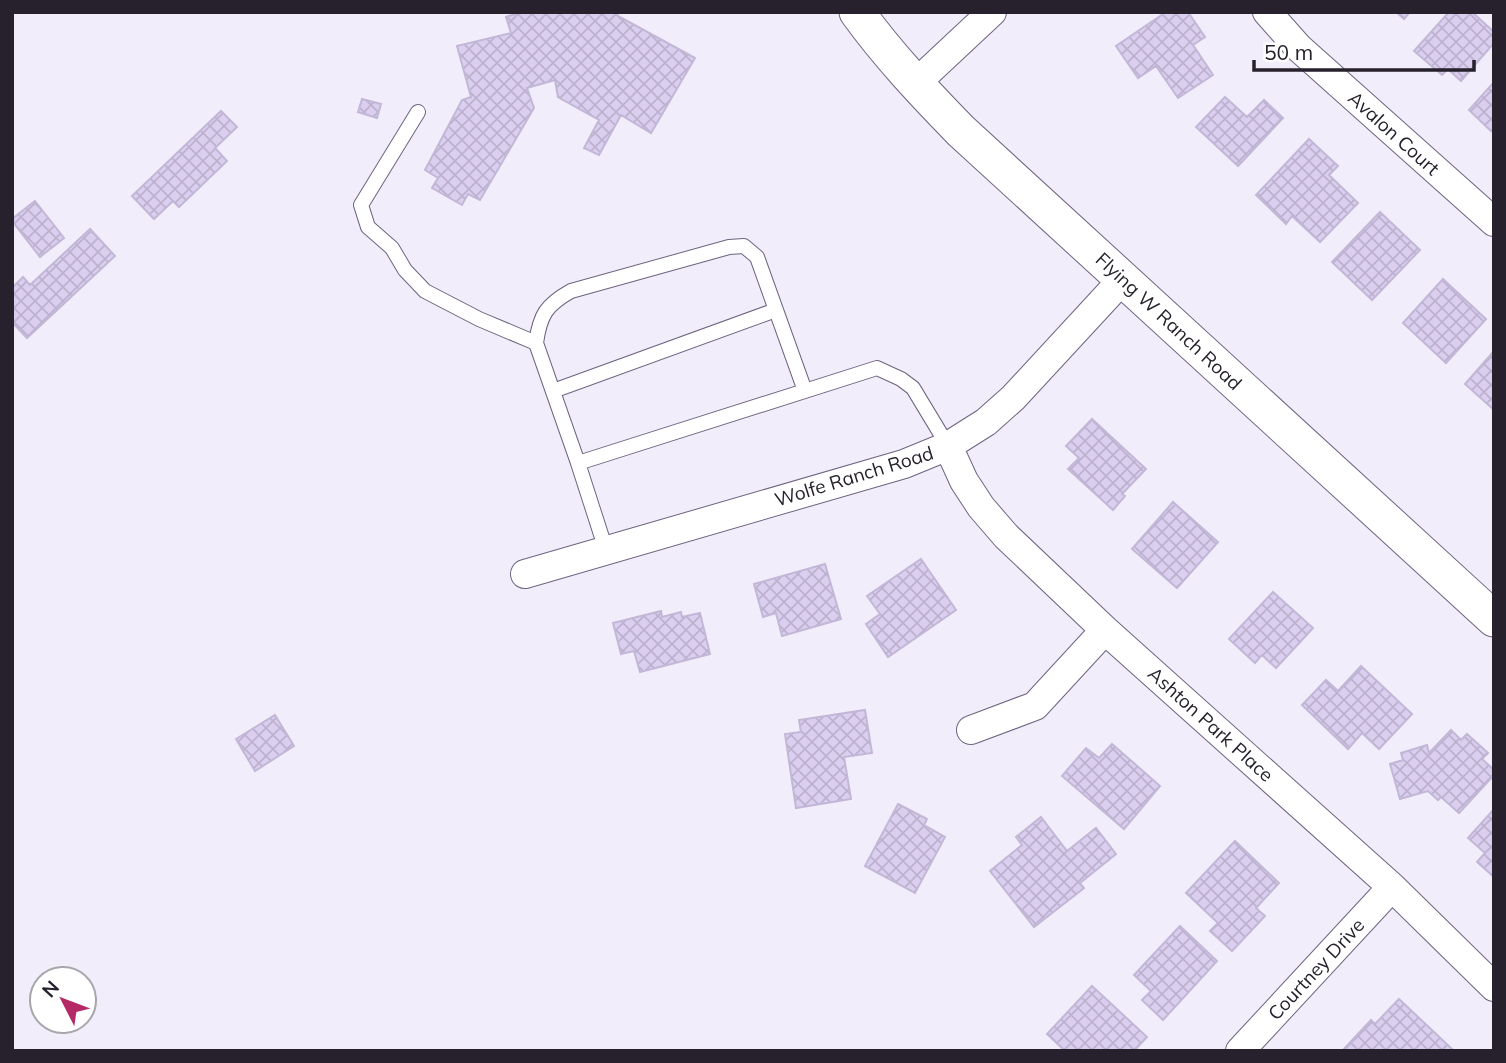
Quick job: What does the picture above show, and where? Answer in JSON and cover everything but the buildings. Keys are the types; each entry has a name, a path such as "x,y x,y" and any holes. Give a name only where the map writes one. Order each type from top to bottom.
{"street":[{"name":"Flying W Ranch Road","path":"857,12 915,83 961,131 1494,619"},
{"path":"915,83 992,12"},
{"name":"Avalon Court","path":"1267,12 1299,48 1494,222"},
{"name":"Wolfe Ranch Road","path":"526,573 904,464 948,446 985,422 1013,398 1123,279"},
{"name":"Ashton Park Place","path":"948,446 964,481 981,507 1006,536 1105,630 1392,887 1494,986"},
{"path":"971,730 1035,706 1105,630"},
{"name":"Courtney Drive","path":"1240,1051 1392,887"}],"lane":[{"path":"418,112 361,205 368,226 392,248 405,270 425,291 479,319 536,343"},
{"path":"606,550 536,343 539,323 554,301 571,291 729,247 744,246 757,257 805,391"},
{"path":"553,391 776,310"},
{"path":"578,463 877,368 901,379 912,388 948,446"}]}
